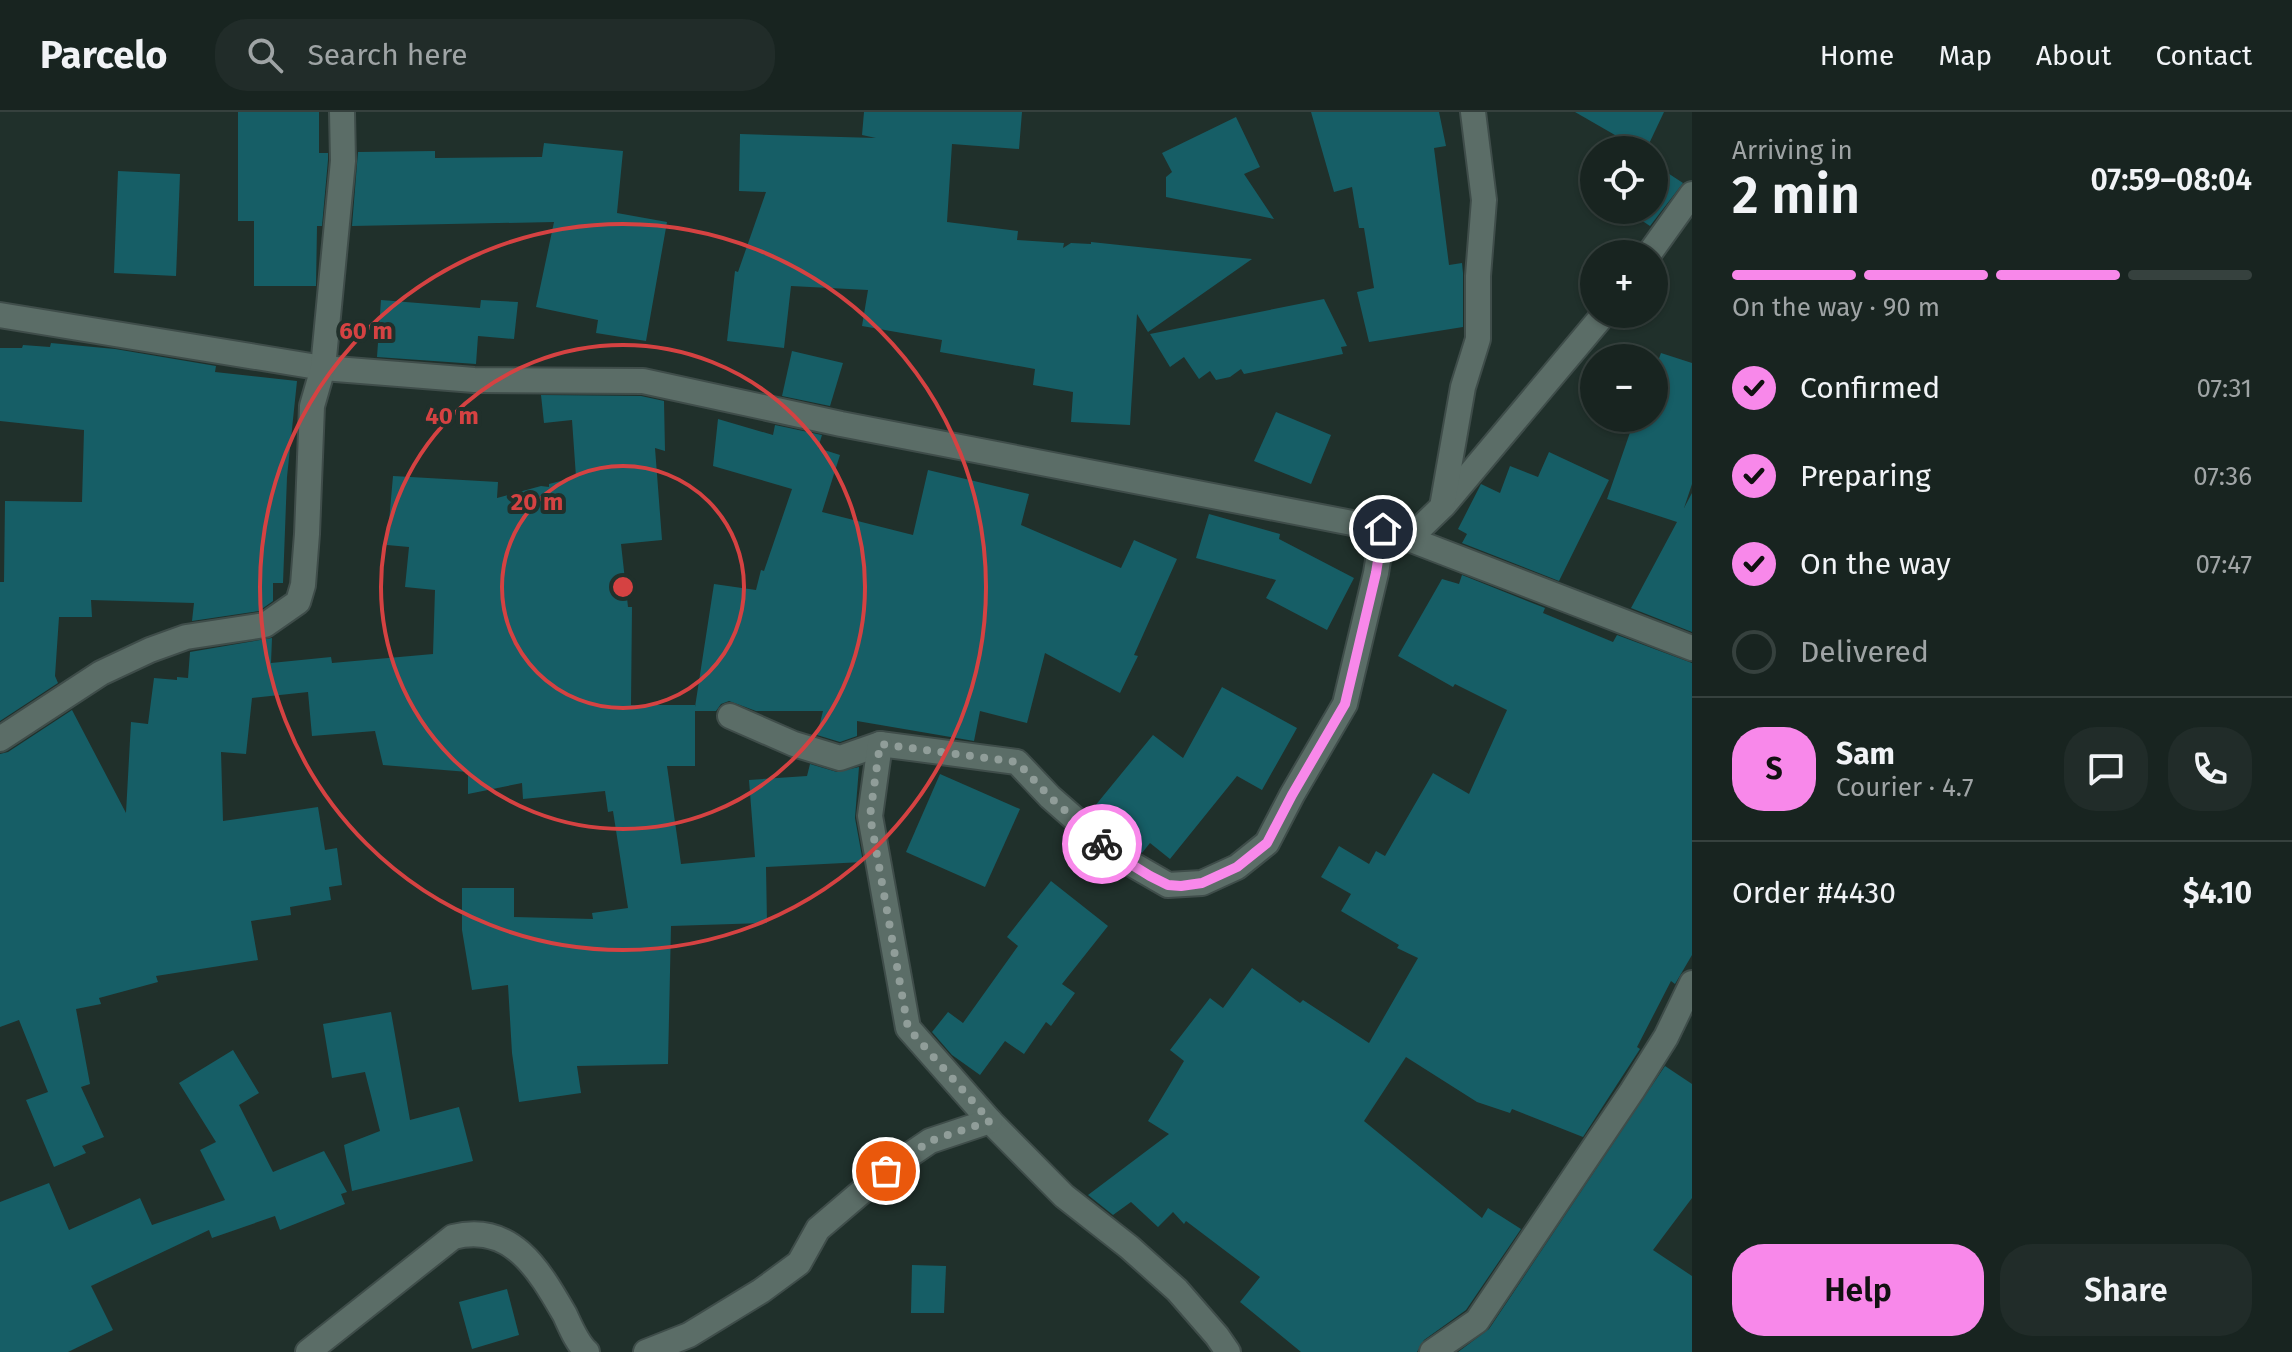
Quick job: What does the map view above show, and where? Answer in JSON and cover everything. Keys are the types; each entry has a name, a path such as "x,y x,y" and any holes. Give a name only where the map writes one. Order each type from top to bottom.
{"street":[{"path":"0,739 101,673 126,661 186,637 265,625 298,602 303,585 307,534 312,406 323,368 343,161 342,112"},
{"path":"1442,507 1463,387 1478,339 1478,276 1484,200 1473,112"},
{"path":"1659,240 1692,194"},
{"path":"0,315 323,368 474,380 643,381 841,424 1383,529 1692,648"},
{"path":"1409,539 1442,507 1592,328"},
{"path":"730,716 794,744 840,758 880,744 1017,762 1050,797 1116,855 1168,885 1202,883 1237,867 1267,843 1345,704 1376,573 1383,529"},
{"path":"880,744 870,816 908,1028 990,1121 1064,1196 1177,1290 1228,1352"},
{"path":"1432,1352 1477,1321 1640,1078 1666,1037 1692,983"},
{"path":"646,1352 689,1335 761,1291 799,1263 818,1229 886,1171 930,1141 990,1121"},
{"path":"308,1352 453,1237 472,1232 496,1236 518,1250 556,1300 580,1345 587,1352"}],"building":[{"path":"238,112 319,112 319,153 328,153 328,160 322,226 317,226 316,286 254,286 254,221 238,221"},
{"path":"864,112 1022,112 1019,149 952,144 947,222 1018,231 1017,240 1064,243 1063,248 1071,243 1091,242 1252,259 1148,332 1137,314 1130,425 1071,422 1073,392 1033,385 1035,369 940,352 942,340 862,326 868,290 791,286 784,348 727,341 735,271 738,272 766,192 739,191 740,134 876,138 862,135"},
{"path":"1311,112 1439,112 1446,146 1434,148 1449,265 1462,263 1463,327 1369,342 1357,292 1374,288 1364,228 1359,228 1352,187 1334,192"},
{"path":"1575,112 1664,112 1653,136 1617,136"},
{"path":"1236,117 1260,167 1244,174 1274,219 1166,197 1166,177 1172,172 1162,153"},
{"path":"544,143 623,151 617,213 667,222 646,341 596,333 598,320 536,307 554,222 352,226 358,152 435,151 435,158 542,157"},
{"path":"118,171 180,174 176,276 114,273"},
{"path":"1668,173 1683,183 1668,203"},
{"path":"1324,299 1347,346 1341,347 1343,354 1244,374 1241,369 1230,377 1216,380 1210,371 1199,379 1184,357 1170,367 1150,334"},
{"path":"381,300 480,308 481,300 518,302 514,339 478,336 476,364 377,357"},
{"path":"51,343 115,349 216,366 215,372 297,381 287,477 283,583 273,583 273,601 259,611 192,621 194,603 91,600 92,617 59,617 55,676 58,683 0,721 0,582 4,582 5,501 82,502 84,430 0,421 0,348 22,348 23,345 50,347"},
{"path":"792,351 843,363 830,406 782,396"},
{"path":"1668,355 1692,363 1692,484 1684,508 1692,493 1692,632 1631,608 1677,522 1607,499 1630,432 1668,432"},
{"path":"541,395 641,396 664,401 665,451 655,448 662,540 621,544 628,607 632,607 631,705 695,707 714,584 756,590 792,489 713,466 718,419 773,435 775,425 822,435 818,448 840,455 822,512 913,535 928,470 1029,494 1021,525 1121,568 1134,540 1177,559 1120,693 1045,653 1027,723 980,711 974,741 857,721 857,736 840,742 817,735 823,711 756,711 729,701 721,704 716,711 695,711 695,766 667,766 681,864 755,857 749,780 807,776 810,764 837,772 859,767 855,818 863,862 766,867 767,923 671,926 668,1064 577,1066 581,1093 519,1102 508,985 472,990 462,930 462,888 514,888 514,917 593,919 592,913 628,908 613,811 608,812 605,791 523,799 522,783 468,794 468,772 383,765 375,731 312,736 308,692 252,698 246,754 221,752 223,821 318,807 325,850 337,848 342,885 329,887 331,900 290,907 291,915 251,921 258,960 156,976 158,982 99,998 101,1004 76,1009 90,1084 81,1087 104,1137 82,1146 86,1153 54,1167 26,1100 48,1092 19,1020 0,1027 0,754 8,752 72,710 126,813 131,722 148,724 154,678 188,678 190,652 272,638 271,663 331,657 332,663 433,654 435,590 405,587 409,547 387,545 393,476 498,482 497,498 541,486 549,487 549,484 576,477 572,420 544,423"},
{"path":"1276,412 1331,435 1311,484 1254,461"},
{"path":"1549,452 1609,480 1559,581 1462,543 1467,534 1458,529 1481,484 1500,493 1510,466 1538,477"},
{"path":"1209,514 1280,534 1279,539 1354,578 1327,630 1266,598 1276,580 1196,558"},
{"path":"1462,575 1545,608 1543,613 1613,642 1617,635 1692,663 1692,955 1675,984 1671,981 1637,1047 1640,1049 1583,1137 1512,1109 1510,1113 1477,1102 1406,1057 1364,1121 1482,1218 1488,1208 1521,1229 1466,1310 1424,1340 1417,1352 1301,1352 1240,1302 1260,1277 1186,1221 1184,1224 1173,1212 1158,1227 1131,1202 1113,1215 1088,1195 1169,1134 1148,1121 1184,1061 1170,1050 1210,998 1223,1008 1252,968 1300,1003 1303,1000 1369,1043 1418,958 1397,948 1399,945 1341,911 1351,894 1321,877 1339,846 1369,864 1376,851 1385,856 1433,773 1469,794 1507,710 1455,684 1453,687 1398,656 1442,579 1459,584"},
{"path":"1222,687 1297,728 1262,790 1237,776 1170,859 1150,843 1142,853 1125,843 1090,812 1153,735 1183,758"},
{"path":"940,774 1020,809 985,887 906,852"},
{"path":"1051,881 1108,926 1062,984 1075,993 1051,1026 1046,1022 1024,1054 1005,1041 980,1075 952,1055 932,1032 948,1012 963,1023 1018,946 1007,937"},
{"path":"391,1012 410,1120 459,1107 473,1161 352,1191 344,1145 380,1131 365,1072 332,1078 323,1024"},
{"path":"233,1050 259,1093 239,1105 273,1172 324,1151 347,1192 341,1194 345,1204 280,1230 275,1216 212,1238 209,1230 91,1286 113,1330 68,1352 0,1352 0,1202 49,1183 69,1230 140,1198 152,1225 225,1200 200,1150 216,1142 179,1083"},
{"path":"1665,1066 1692,1084 1692,1198 1653,1250 1692,1276 1692,1352 1458,1352 1489,1329"},
{"path":"912,1265 946,1266 944,1313 911,1313"},
{"path":"507,1289 519,1335 472,1349 459,1302"}],"way so far":[{"path":"886,1171 930,1141 990,1121 908,1028 870,816 880,744 1017,762 1102,844"}],"route":[{"path":"1102,844 1150,876 1168,885 1181,886 1202,883 1237,867 1267,843 1345,704 1376,573 1383,529"}]}
